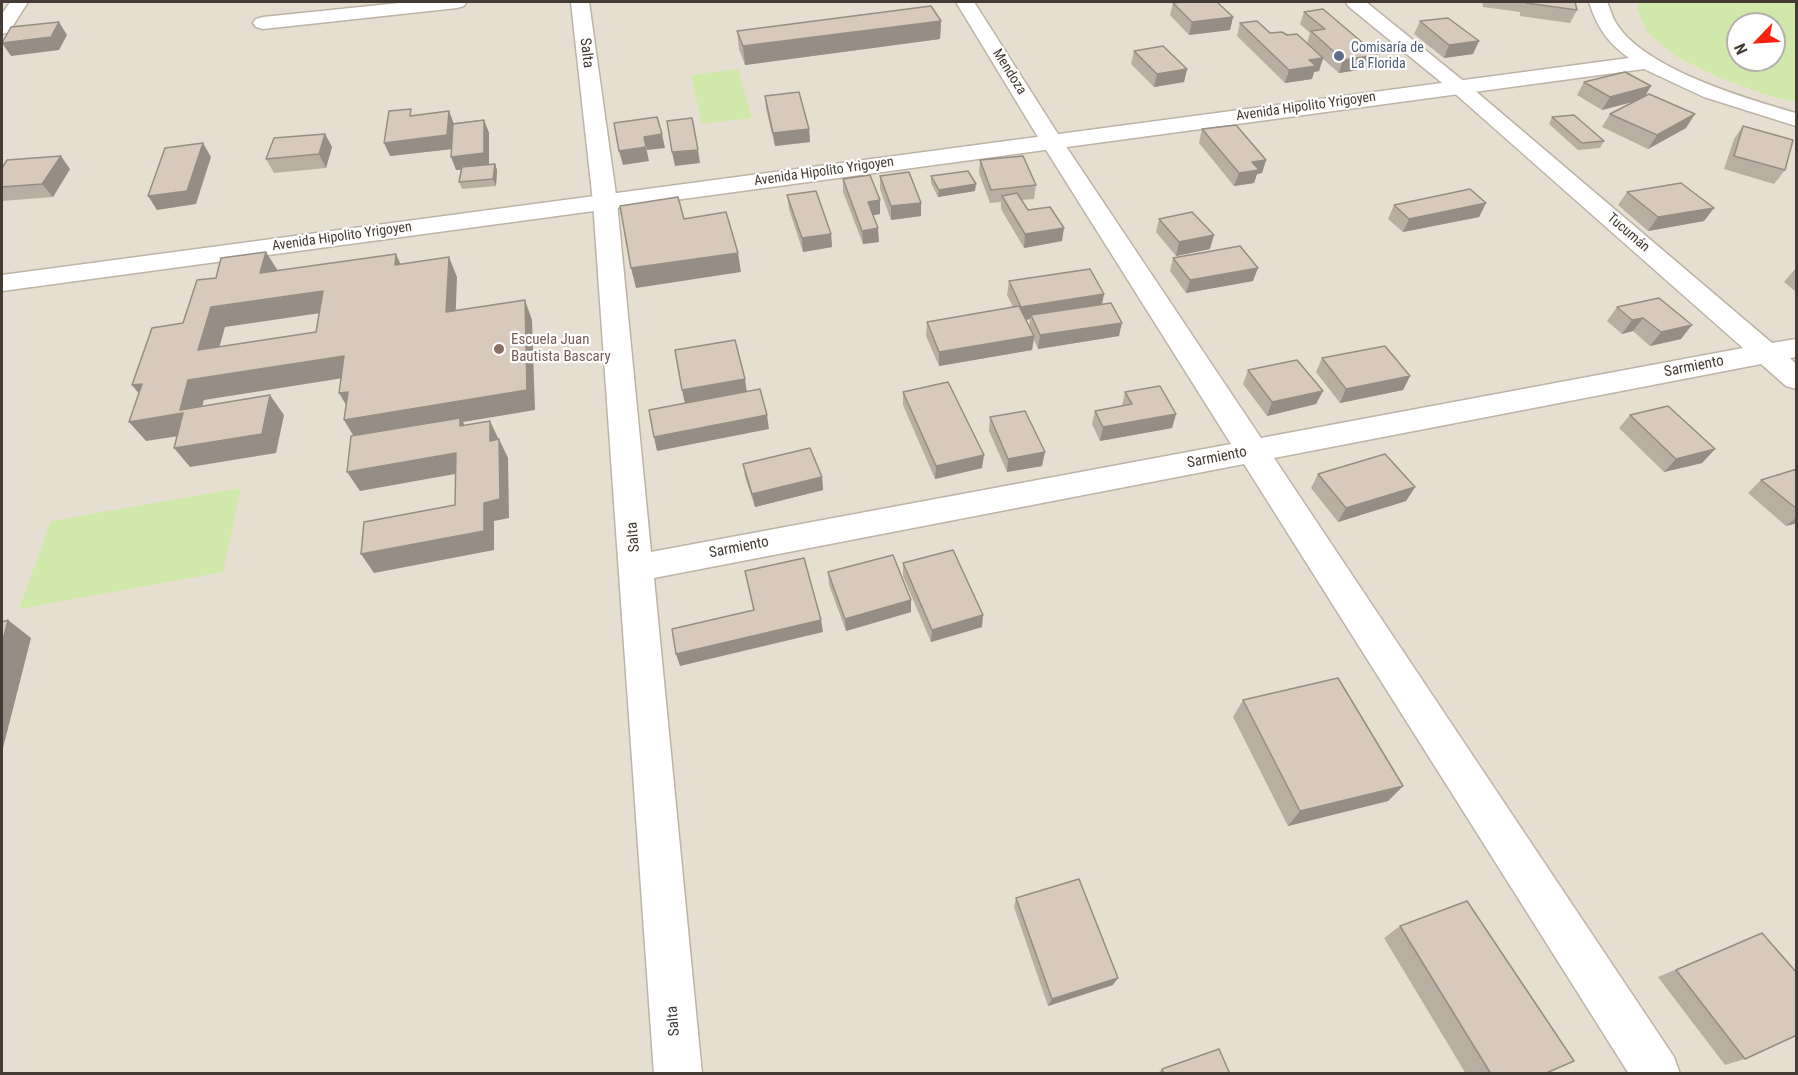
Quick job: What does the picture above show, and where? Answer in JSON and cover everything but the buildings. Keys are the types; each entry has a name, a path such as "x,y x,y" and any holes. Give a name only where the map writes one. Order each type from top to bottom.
{"street":[{"path":"2,28 19,2"},
{"path":"262,23 337,8 457,2"},
{"name":"Salta","path":"580,2 604,202 637,568 678,1074"},
{"name":"Mendoza","path":"965,2 1657,1074"},
{"name":"Tucumán","path":"1355,2 1459,87 1797,379"},
{"path":"1598,2 1599,15 1616,38 1647,62 1689,84 1741,104 1797,120"},
{"name":"Avenida Hipolito Yrigoyen","path":"2,283 1647,62"},
{"name":"Sarmiento","path":"637,568 1797,348"}],"shaded area":[{"path":"2,2 1796,2 1796,1073 2,1073"}],"green space":[{"path":"1640,2 1796,2 1796,102 1773,97 1720,78 1677,57 1647,32 1637,9"},
{"path":"738,69 752,118 702,124 691,75"},
{"path":"241,488 223,572 19,609 51,521"}],"place":[{"name":"Comisaría de La Florida","path":"1339,56"},
{"name":"Escuela Juan Bautista Bascary","path":"499,349"}]}
